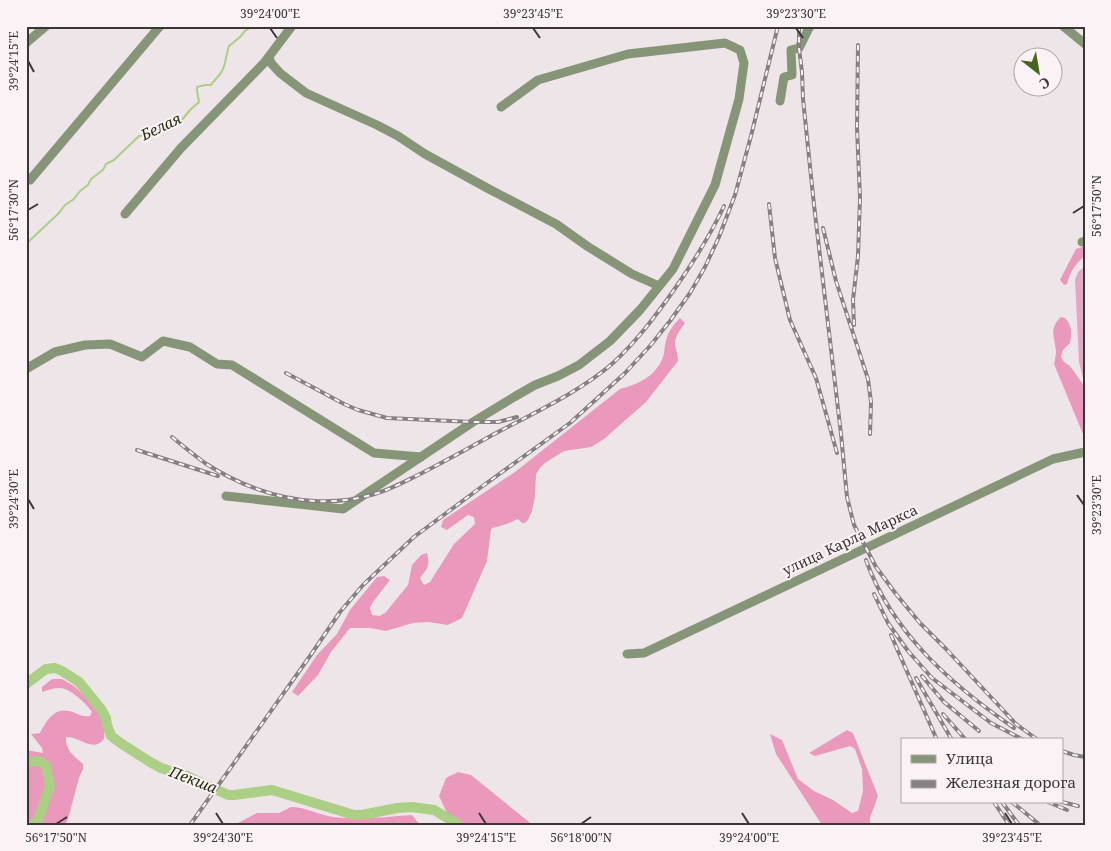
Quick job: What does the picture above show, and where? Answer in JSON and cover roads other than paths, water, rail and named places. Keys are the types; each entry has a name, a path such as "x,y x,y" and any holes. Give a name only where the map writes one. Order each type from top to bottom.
{"street":[{"path":"26,43 46,26"},
{"path":"26,179 30,180 160,26"},
{"path":"125,214 181,148 264,63 292,26"},
{"path":"780,101 784,77 792,75 791,50 799,48 810,26"},
{"path":"1063,26 1085,44"},
{"path":"226,496 343,509 514,396 558,376 596,353 640,310 673,269 715,185 739,99 744,63 740,50 725,43 628,54 538,80 501,107"},
{"path":"269,57 271,63 280,73 306,93 391,132 425,154 556,224 632,274 659,286"},
{"path":"26,369 55,352 85,345 110,344 142,357 163,341 190,347 217,364 232,365 374,453 421,457"},
{"name":"улица Карла Маркса","path":"627,654 644,653 1053,459 1085,452"}],"waterway":[{"name":"Белая","path":"26,244 65,205 74,199 88,185 91,179 103,170 106,164 114,160 139,136 161,131 181,121 199,102 197,87 211,85 223,68 229,46 253,26"},
{"name":"Пекша","path":"26,684 46,669 55,668 62,671 79,682 101,709 106,718 111,736 161,768 187,776 228,795 272,790 354,815 412,807 434,810 459,825"},
{"name":"Пекша","path":"26,762 38,761 46,766 50,786 38,820 32,825"}],"railway":[{"path":"190,825 340,612 363,585 414,537 570,423 625,373 670,321 690,293 705,267 735,195 778,26"},
{"path":"799,26 803,99 814,205 847,497 854,525 876,567 920,623 1016,724 1035,738"},
{"path":"854,325 853,300 858,256 860,198 857,128 858,45"},
{"path":"769,204 775,258 790,320 816,378 837,453"},
{"path":"172,437 217,471 271,494 300,500 336,501 364,497 389,489 552,404 585,384 613,363 639,336 676,287 714,227 724,206"},
{"path":"823,228 836,281 868,379 871,402 870,434"},
{"path":"286,373 344,404 387,418 498,422 517,417"},
{"path":"137,450 218,476"},
{"path":"866,560 877,586 891,611 926,655 968,694 1014,728"},
{"path":"874,594 888,623 908,651 932,678 991,723 1020,738"},
{"path":"891,635 936,738"},
{"path":"922,676 944,702 979,731"},
{"path":"916,678 951,738"},
{"path":"943,714 964,738"},
{"path":"1064,752 1085,757"},
{"path":"1064,802 1078,806"},
{"path":"995,804 1009,825"},
{"path":"1003,804 1019,825"},
{"path":"1014,804 1040,825"},
{"path":"1053,804 1067,810"}]}
